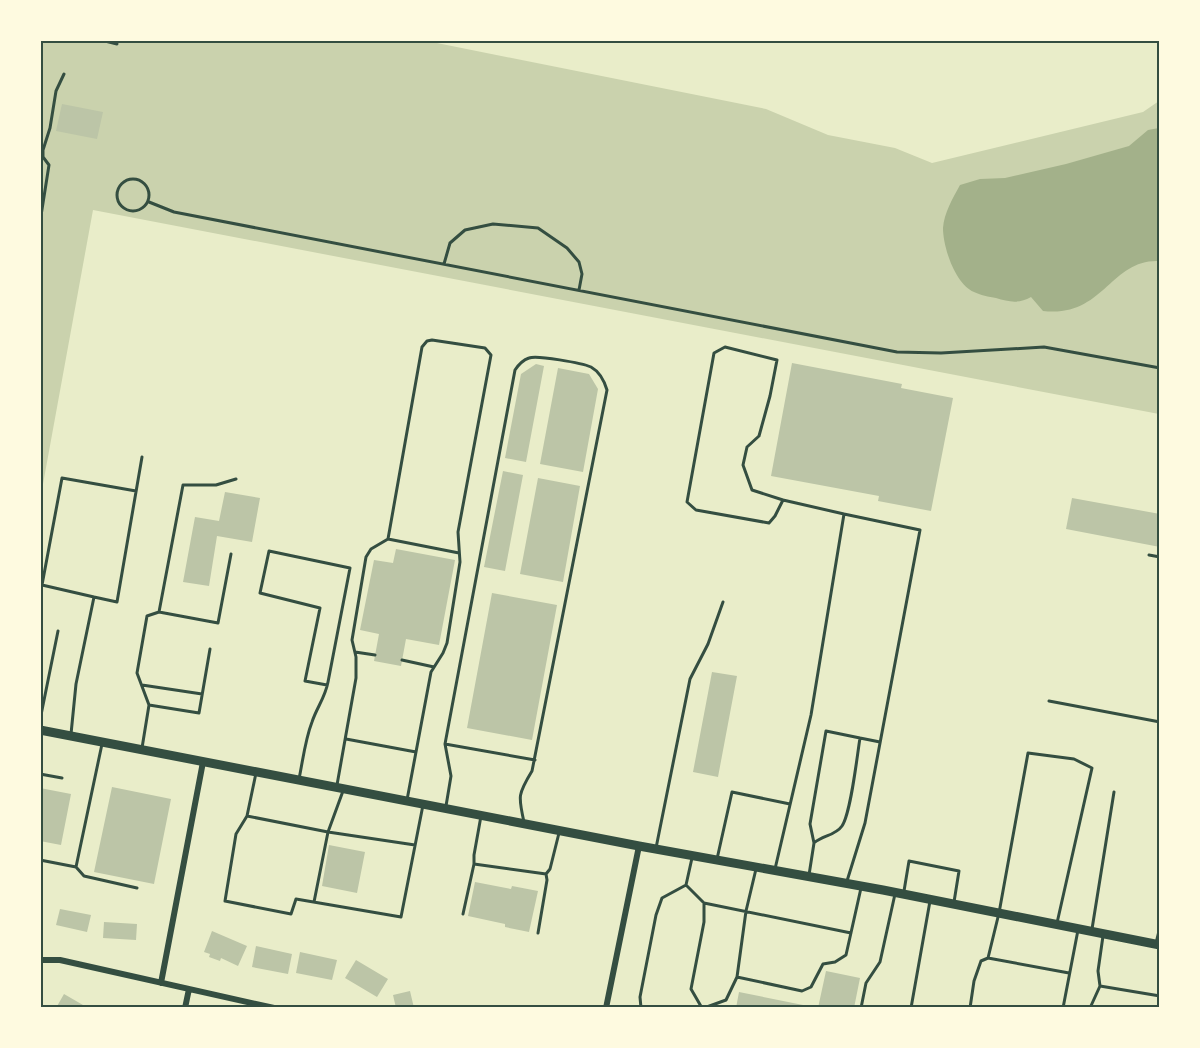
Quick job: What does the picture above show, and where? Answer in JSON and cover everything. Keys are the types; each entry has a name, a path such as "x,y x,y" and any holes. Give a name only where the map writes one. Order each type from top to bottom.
{"main road":[{"path":"40,730 639,846 899,893 1158,945"}],"street":[{"path":"161,983 203,762"},
{"path":"606,1008 639,846"},
{"path":"40,960 60,960 274,1008"},
{"path":"185,1008 189,989"}],"lane":[{"path":"101,40 117,44"},
{"path":"40,222 49,165 43,157 43,150 50,128 56,91 64,74"},
{"path":"129,178 138,180 145,184 148,190 149,202 143,208 126,210 116,199 116,193 121,183 129,178"},
{"path":"149,202 174,212 897,352 941,353 1044,347 1160,368"},
{"path":"444,264 450,243 465,230 493,224 538,228 567,248 579,262 582,274 579,290"},
{"path":"388,539 422,347 427,341 432,340 485,348 491,355 458,532 460,562 447,644 431,672 407,801"},
{"path":"783,500 776,516 769,523 696,510 687,502 714,353 725,347 777,360 759,436 747,447 743,465 752,490 783,500 920,530 865,823 846,883"},
{"path":"445,809 451,776 445,744 515,370 522,361 532,356 590,367 598,372 607,390 535,760 532,771 520,792 519,803 524,824"},
{"path":"136,491 62,478 42,585 117,602 142,457"},
{"path":"159,612 183,485 216,485 236,479"},
{"path":"775,871 811,715 844,514"},
{"path":"314,902 328,832 340,789 356,678 352,640 366,557 371,549 388,539 459,553"},
{"path":"299,781 312,720 325,698 350,568 269,551 260,593 320,608 305,681 327,685"},
{"path":"141,750 149,705 137,673 147,615 159,612 218,623 231,554"},
{"path":"1149,555 1160,557"},
{"path":"70,736 76,684 94,597"},
{"path":"656,849 690,679 708,644 723,602"},
{"path":"40,720 58,631"},
{"path":"149,705 198,713 210,649"},
{"path":"355,652 375,655"},
{"path":"402,660 434,667"},
{"path":"142,686 202,694"},
{"path":"1049,701 1160,722"},
{"path":"808,877 814,843 810,824 826,731 880,742"},
{"path":"814,843 831,835 843,825 860,738"},
{"path":"346,740 416,752"},
{"path":"76,867 102,742"},
{"path":"445,744 535,760"},
{"path":"988,958 999,913 1028,753 1074,759 1092,768 1057,925"},
{"path":"256,772 247,816 236,834 225,901 291,914 296,899 401,917 423,805"},
{"path":"40,774 62,778"},
{"path":"717,860 732,792 790,804"},
{"path":"1091,932 1114,792"},
{"path":"247,816 328,832 415,845"},
{"path":"463,914 481,816"},
{"path":"537,933 547,880 546,874 550,869 560,831"},
{"path":"641,1008 640,997 656,915 662,898 686,885 692,856"},
{"path":"40,860 76,867 84,876 137,888"},
{"path":"861,1008 866,983 880,962 909,861 959,871 954,904"},
{"path":"474,864 546,874"},
{"path":"704,903 704,922 691,988 703,1008 726,999 737,977 746,911 756,867"},
{"path":"686,885 704,903 851,933"},
{"path":"737,977 802,991 811,987 823,963 835,962 846,955 862,886"},
{"path":"911,1008 930,899"},
{"path":"1158,945 1160,927"},
{"path":"1063,1008 1078,929"},
{"path":"1090,1008 1100,986 1098,971 1103,934"},
{"path":"970,1008 974,981 981,961 988,958 1069,974"},
{"path":"1100,986 1160,996"}],"shaded area":[{"path":"41,41 427,41 766,109 828,135 895,148 932,163 1143,112 1159,101 1159,414 93,210 41,495"},
{"path":"1159,128 1159,261 1142,263 1129,269 1094,298 1080,306 1063,311 1043,311 1031,297 1014,302 982,295 967,288 961,281 951,264 943,228 947,211 960,185 980,179 1005,178 1066,164 1129,146 1148,130"}],"building":[{"path":"62,104 103,112 97,139 56,131"},
{"path":"792,363 902,384 901,388 953,398 931,511 878,501 879,496 771,476"},
{"path":"536,364 544,366 526,462 505,458 521,374"},
{"path":"558,368 589,374 598,389 583,472 540,464"},
{"path":"503,471 523,475 505,571 484,567"},
{"path":"538,478 580,486 563,582 520,574"},
{"path":"225,492 260,498 252,542 217,536 209,586 183,582 195,517 219,521"},
{"path":"1072,498 1160,514 1160,547 1066,529"},
{"path":"396,549 455,560 439,645 406,639 401,666 374,661 379,634 360,630 374,560 393,563"},
{"path":"492,593 557,605 532,740 467,728"},
{"path":"712,672 737,676 718,777 693,772"},
{"path":"112,787 171,799 154,884 94,872"},
{"path":"40,788 71,794 61,845 40,841"},
{"path":"329,845 365,852 357,893 322,886"},
{"path":"475,882 511,889 512,886 538,891 529,932 468,916"},
{"path":"60,909 91,915 87,932 56,925"},
{"path":"104,922 137,924 136,940 103,938"},
{"path":"212,931 247,946 238,966 221,958 220,961 209,957 210,954 204,952"},
{"path":"256,946 292,954 288,974 252,967"},
{"path":"300,952 337,960 332,980 296,973"},
{"path":"356,960 388,979 377,997 345,978"},
{"path":"826,971 860,978 854,1008 818,1008"},
{"path":"410,991 414,1008 396,1008 393,995"},
{"path":"739,992 808,1006 808,1008 736,1008"},
{"path":"64,994 83,1005 81,1008 56,1008"}]}
